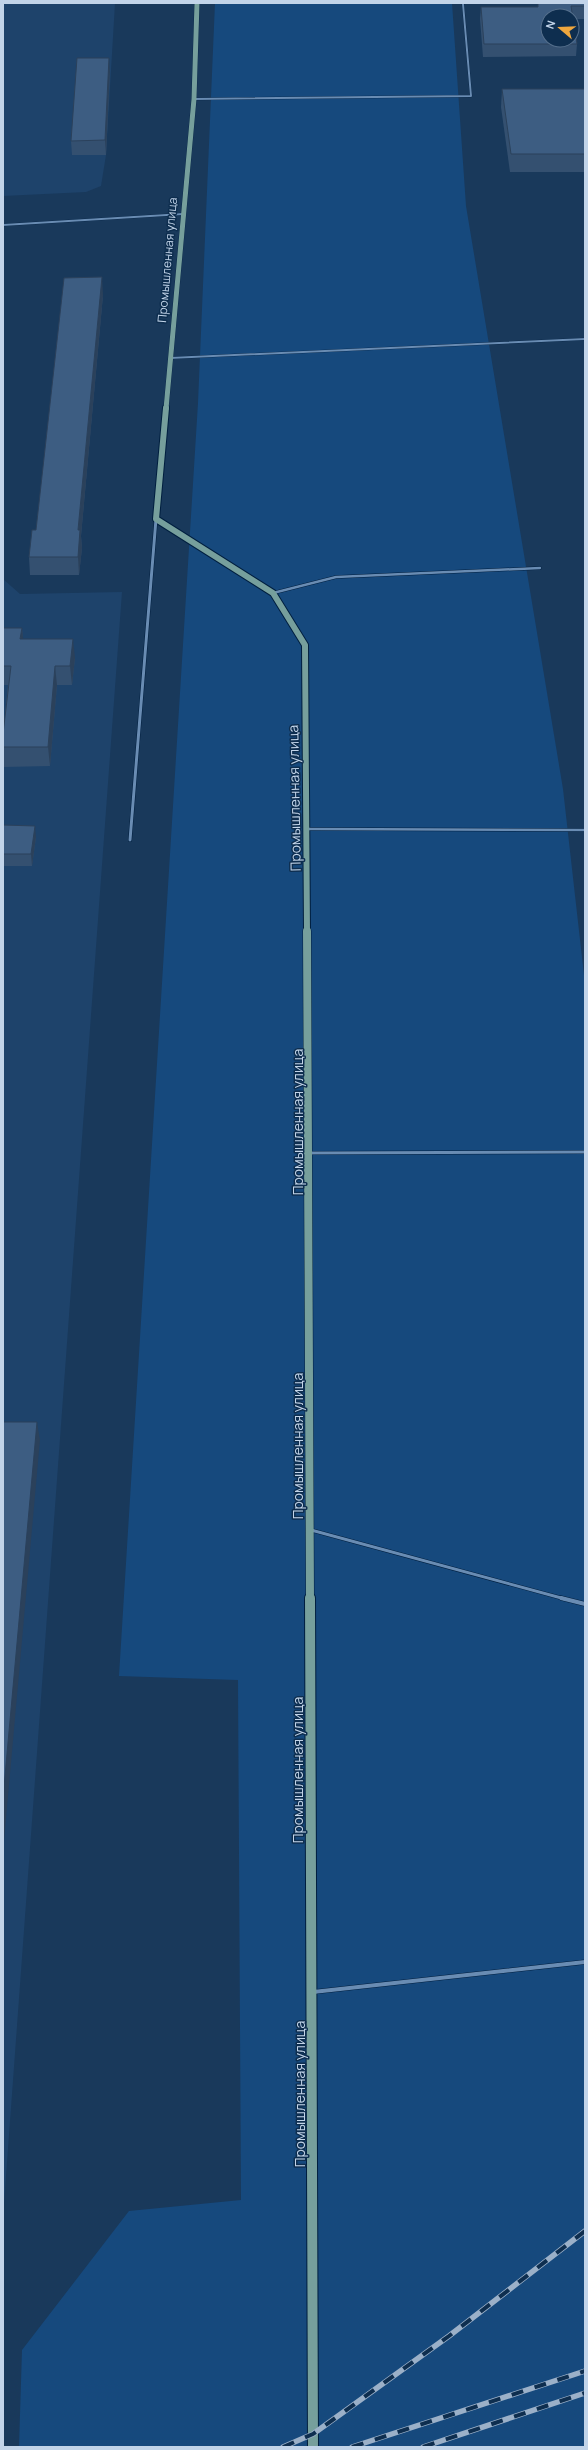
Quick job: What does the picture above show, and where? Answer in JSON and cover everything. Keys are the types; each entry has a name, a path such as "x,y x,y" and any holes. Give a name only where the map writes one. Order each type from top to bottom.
{"street":[{"name":"Промышленная улица","path":"130,840 156,519 194,99 197,3"},
{"name":"Промышленная улица","path":"156,519 273,593 305,645 310,1153 309,1530 313,2447"}],"lane":[{"path":"194,99 471,96 463,4"},
{"path":"3,225 183,214"},
{"path":"170,358 585,339"},
{"path":"273,593 336,577 540,568"},
{"path":"307,829 585,830"},
{"path":"310,1153 585,1152"},
{"path":"309,1530 585,1604"},
{"path":"312,1992 585,1962"}],"shaded area":[{"path":"3,3 115,3 106,155 101,186 86,192 3,196"},
{"path":"215,3 452,3 466,206 563,789 585,984 585,2447 19,2447 22,2350 129,2211 241,2200 238,1680 119,1676 198,403"},
{"path":"3,579 20,594 122,592 3,2217"}],"building":[{"path":"538,3 585,3 585,6 571,6 571,8 540,8 540,44 484,44 481,7 538,7"},
{"path":"77,58 109,58 105,140 71,141"},
{"path":"502,89 585,89 585,154 511,154"},
{"path":"102,277 78,530 80,530 78,557 29,557 32,530 36,530 64,278"},
{"path":"3,628 22,628 20,639 73,639 70,666 55,666 48,747 3,747 3,734 11,666 3,666"},
{"path":"3,825 35,826 31,854 3,854"},
{"path":"3,1422 37,1422 3,1798"}],"railway":[{"path":"283,2447 313,2434 449,2336 585,2231"},
{"path":"352,2447 585,2371"},
{"path":"423,2447 585,2393"}]}
